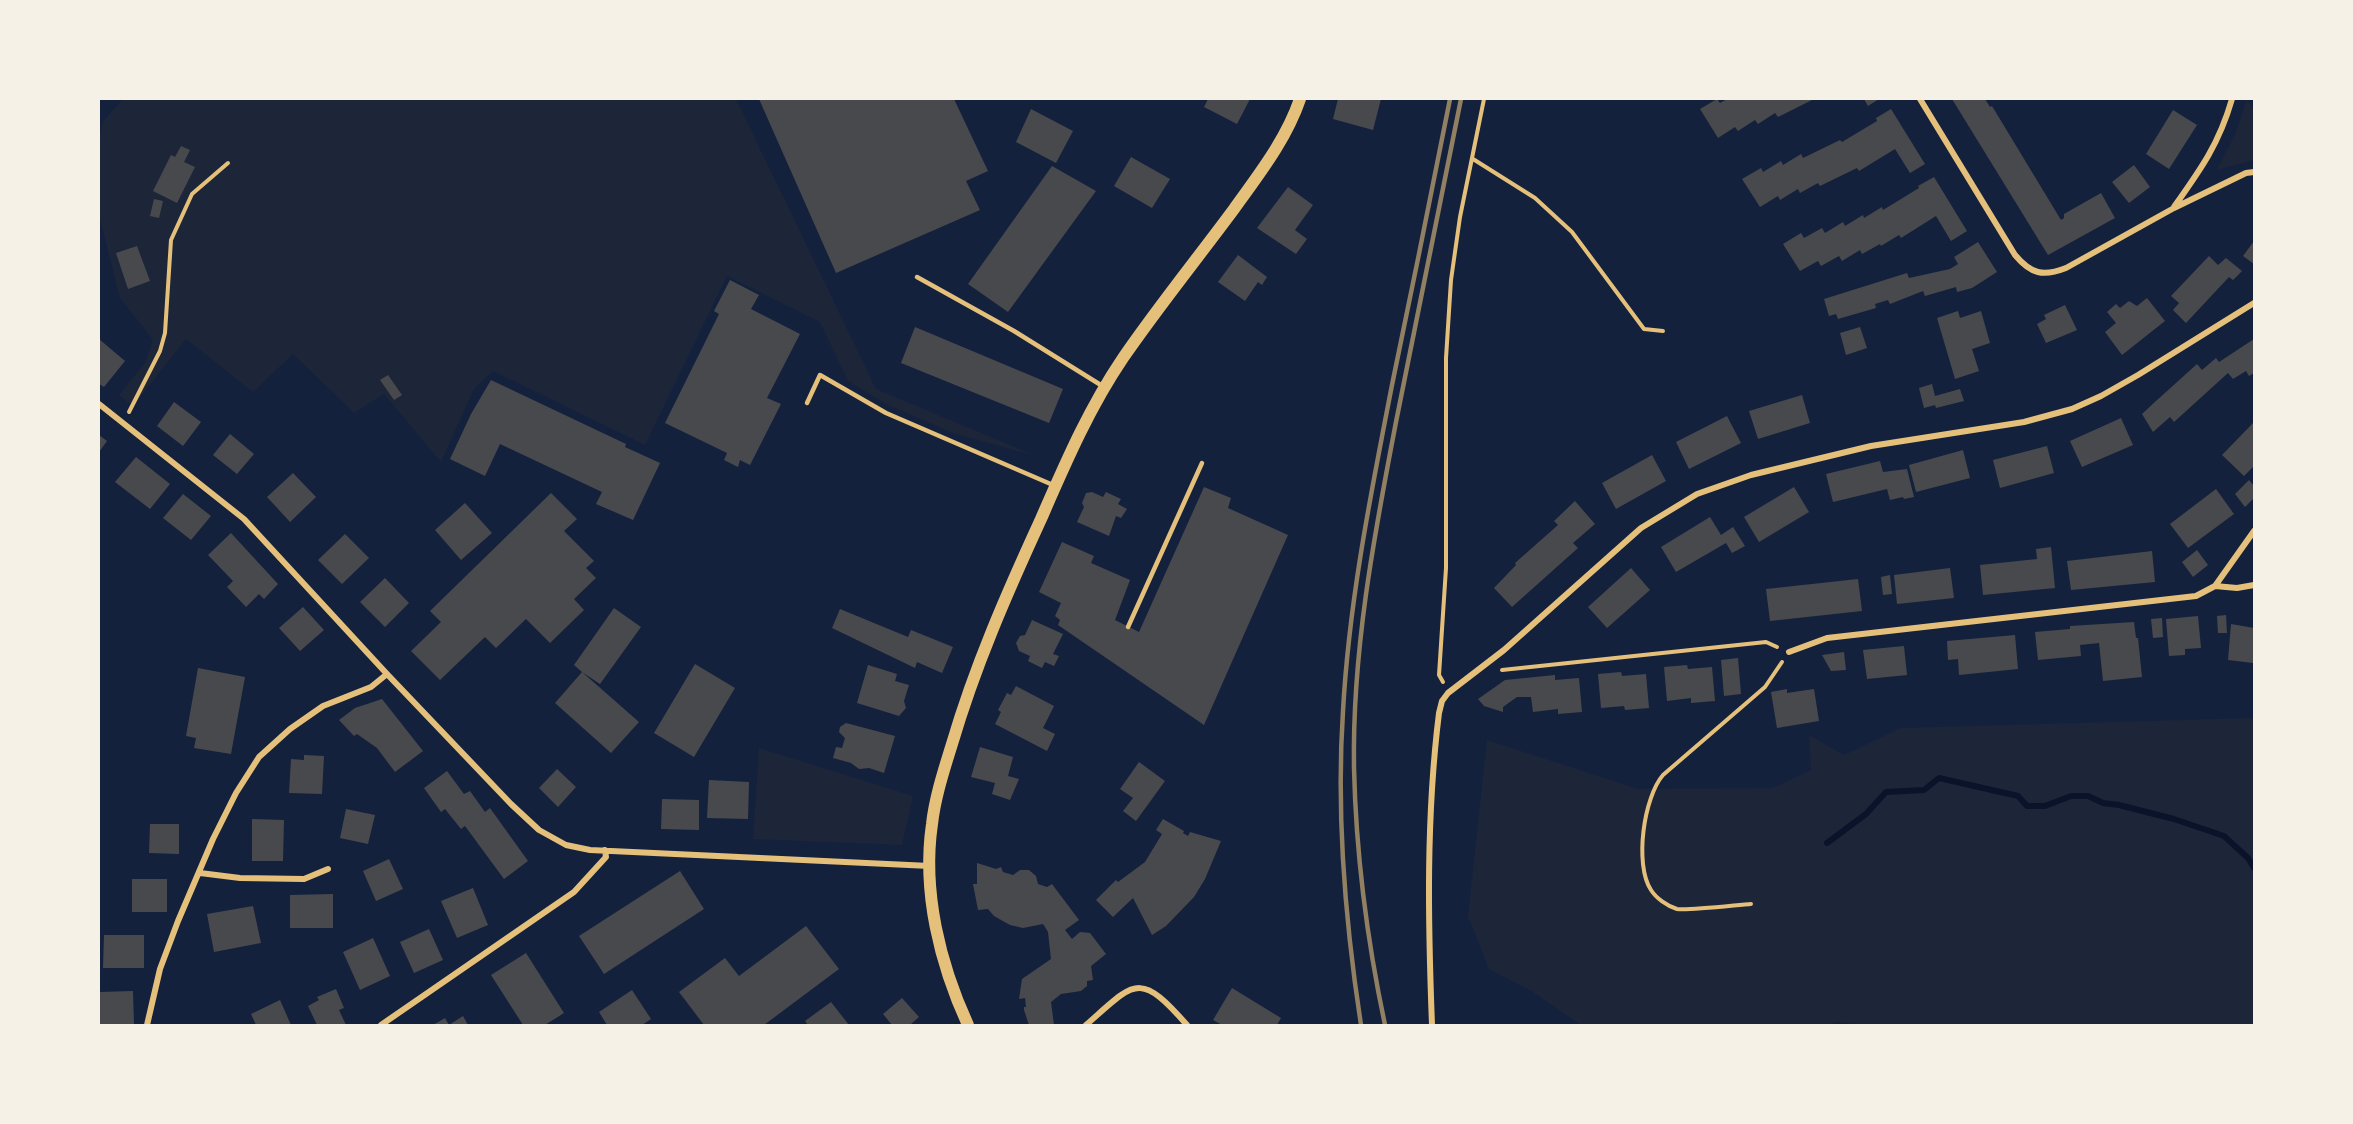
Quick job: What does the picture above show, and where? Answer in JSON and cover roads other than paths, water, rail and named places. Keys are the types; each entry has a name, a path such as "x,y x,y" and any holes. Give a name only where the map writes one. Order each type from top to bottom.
{"main road":[{"path":"968,1025 952,991 942,956 930,866 932,825 942,780 966,697 990,632 1104,387 1164,300 1266,165 1285,135 1300,99"}],"street":[{"path":"1920,99 2015,255 2025,266 2035,272 2051,274 2066,268 2174,208 2247,173 2254,172"},
{"path":"2174,208 2209,158 2232,99"},
{"path":"1432,1025 1427,914 1432,798 1439,713 1442,701 1448,693 1504,650 1641,528 1697,494 1751,475 1871,446 2024,422 2072,409 2138,375 2254,303"},
{"path":"99,404 244,519 387,674 511,804 539,830 566,845 605,850 930,866"},
{"path":"1789,652 1827,638 2196,596 2215,586 2254,531"},
{"path":"2215,586 2237,588 2254,585"},
{"path":"147,1025 160,969 178,921 213,839 236,793 259,757 290,729 322,706 371,687 387,674"},
{"path":"381,1025 573,892 606,857 605,850"},
{"path":"200,873 240,878 304,879 328,869"},
{"path":"1086,1025 1124,993 1134,988 1145,987 1167,1003 1187,1025"}],"lane":[{"path":"917,277 1014,331 1104,387"},
{"path":"807,403 820,375 886,413 1056,486"},
{"path":"1128,627 1202,463"}],"waterway":[{"path":"1827,843 1866,814 1886,792 1924,790 1939,778 2018,796 2027,806 2045,806 2071,796 2088,796 2103,803 2174,819 2224,836 2248,858 2254,868"}],"railway":[{"path":"1361,1025 1346,908 1341,829 1341,750 1346,670 1369,507 1450,99"},
{"path":"1385,1025 1368,929 1357,833 1354,768 1357,681 1366,594 1380,508 1461,99"}]}
